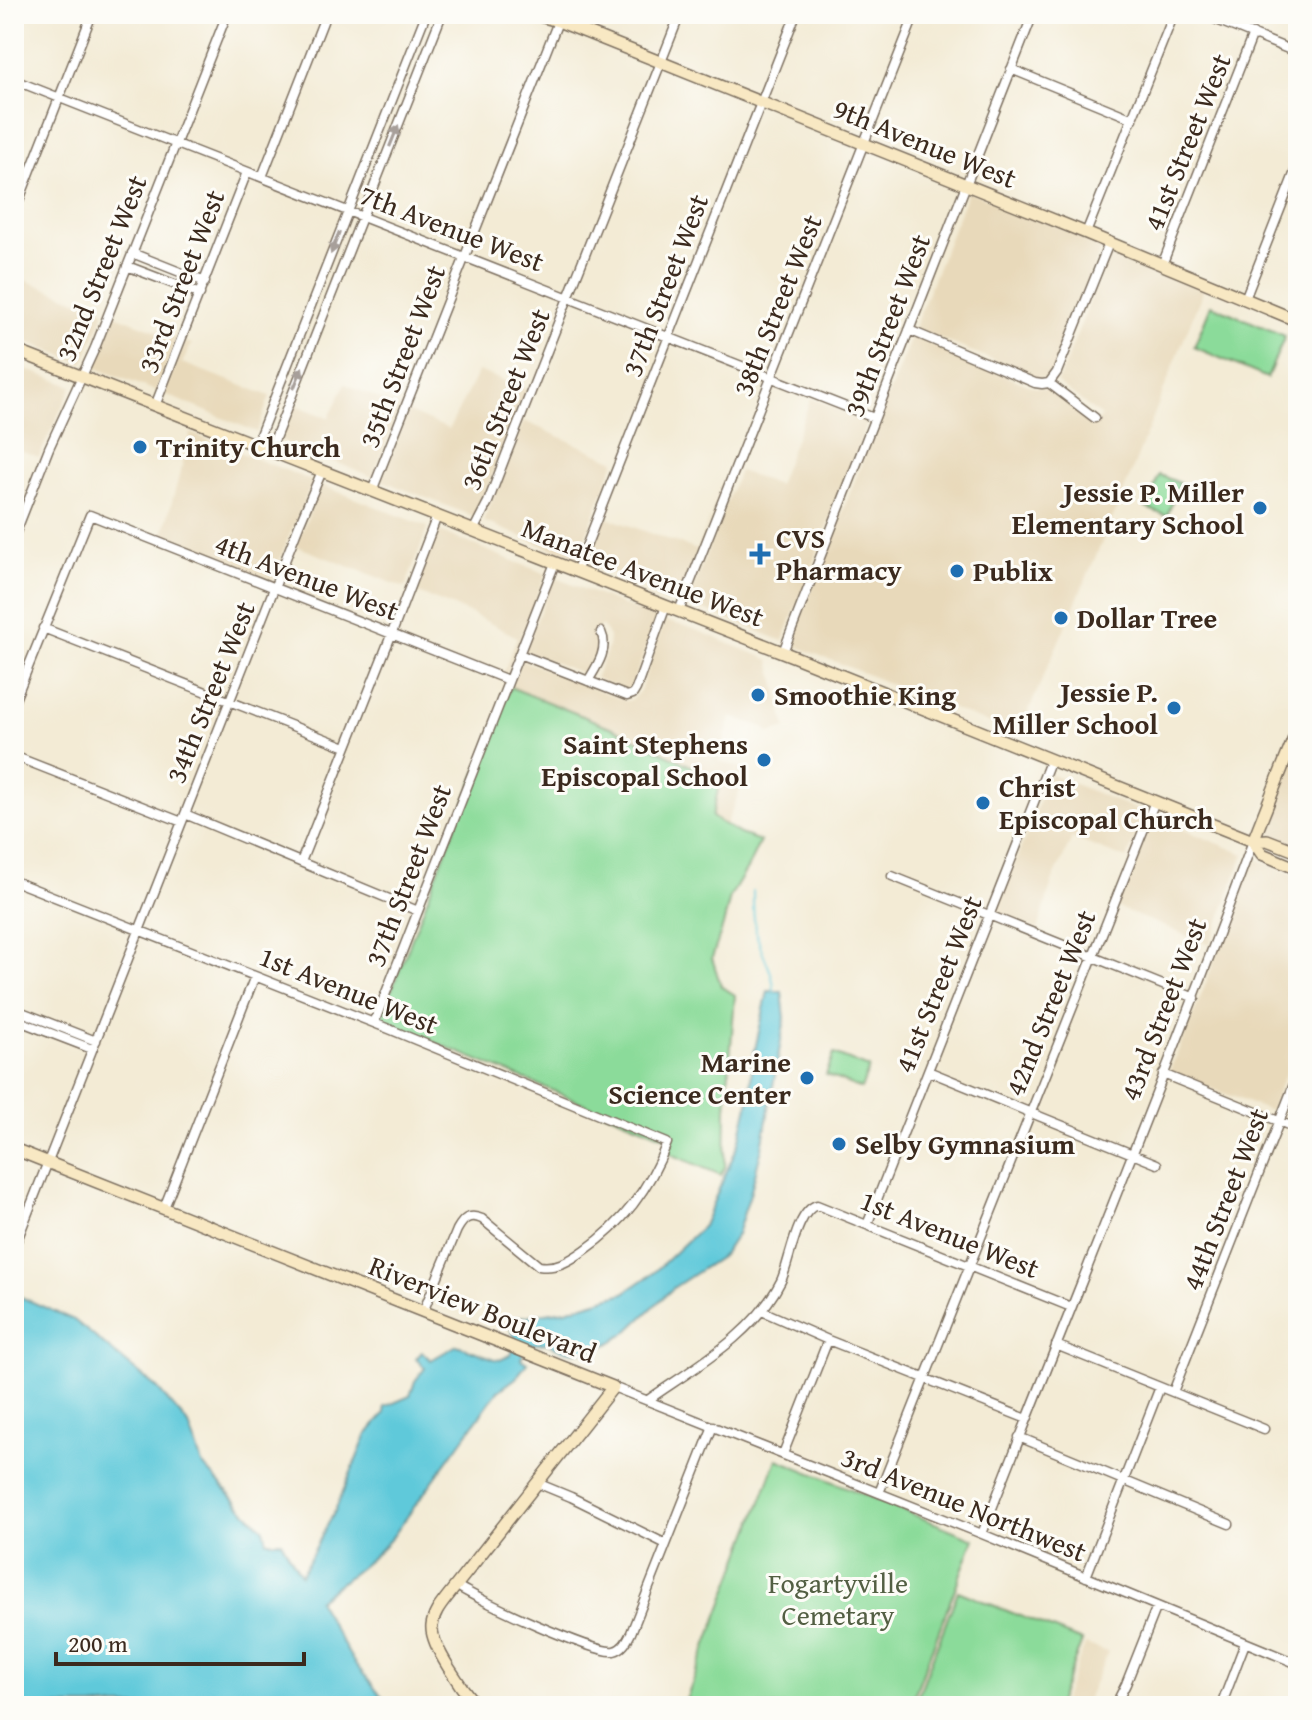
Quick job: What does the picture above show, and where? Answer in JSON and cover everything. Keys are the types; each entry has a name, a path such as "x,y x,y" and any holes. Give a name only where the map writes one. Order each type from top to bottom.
{"street":[{"path":"14,213 92,14"},
{"name":"32nd Street West","path":"14,537 49,448 95,348 227,14"},
{"name":"33rd Street West","path":"262,177 326,14"},
{"path":"256,445 426,14"},
{"path":"270,451 442,14"},
{"name":"9th Avenue West","path":"533,14 560,18 1298,321"},
{"name":"36th Street West","path":"473,531 488,502 680,14"},
{"name":"37th Street West","path":"576,572 796,14"},
{"name":"38th Street West","path":"679,611 915,14"},
{"name":"39th Street West","path":"783,652 1033,14"},
{"path":"1086,233 1174,14"},
{"path":"1202,14 1294,51 1298,28"},
{"name":"35th Street West","path":"372,491 560,18"},
{"name":"41st Street West","path":"1162,265 1253,34"},
{"path":"1011,69 1133,119"},
{"name":"7th Avenue West","path":"14,80 874,418"},
{"path":"1245,299 1298,164"},
{"name":"33rd Street West","path":"155,406 247,172"},
{"path":"1049,383 1057,372 1109,243"},
{"path":"132,253 205,282"},
{"path":"127,266 200,294"},
{"path":"909,330 1035,383 1049,383 1095,418"},
{"name":"Manatee Avenue West","path":"14,350 783,652 1253,841 1267,840 1298,852"},
{"name":"34th Street West","path":"14,1248 322,471"},
{"name":"4th Avenue West","path":"43,628 90,515 508,680"},
{"name":"36th Street West","path":"301,862 437,516"},
{"name":"37th Street West","path":"374,1023 555,563"},
{"path":"519,654 627,696 635,692 666,606"},
{"path":"14,702 43,628 346,747"},
{"path":"588,681 604,648 605,640 601,632"},
{"name":"43rd Street West","path":"982,1534 1195,998 1298,728"},
{"path":"14,756 301,862 418,911"},
{"name":"41st Street West","path":"867,1225 1051,759"},
{"name":"42nd Street West","path":"879,1493 1155,801"},
{"name":"Manatee Avenue West","path":"1253,841 1262,854 1298,869"},
{"path":"892,876 1195,998"},
{"name":"1st Avenue West","path":"14,881 667,1143 649,1183 625,1215 601,1239 563,1264 548,1268 539,1266 482,1219 472,1216 465,1219 457,1230 423,1312"},
{"path":"164,1208 255,976"},
{"path":"14,1009 94,1045"},
{"path":"14,1019 94,1045"},
{"path":"928,1071 1157,1164"},
{"path":"1163,1074 1298,1129"},
{"name":"44th Street West","path":"1173,1392 1298,1074"},
{"name":"Riverview Boulevard","path":"14,1149 613,1387 437,1611 432,1636 476,1706"},
{"name":"1st Avenue West","path":"762,1311 782,1279 802,1219 812,1206 823,1206 1071,1307"},
{"path":"648,1400 717,1351 762,1311 1027,1419"},
{"path":"783,1454 828,1340"},
{"path":"1056,1345 1264,1429"},
{"name":"3rd Avenue Northwest","path":"613,1387 1298,1664"},
{"path":"1086,1577 1160,1387"},
{"path":"456,1585 497,1608 589,1646 607,1651 618,1649 626,1643 631,1633 713,1426"},
{"path":"1019,1437 1229,1524"},
{"path":"537,1483 666,1544"},
{"path":"1115,1706 1157,1606"},
{"path":"1221,1706 1245,1643"}],"shaded area":[{"path":"968,191 1103,245 1054,370 1046,379 914,328"},
{"path":"1111,249 1204,288 1122,496 1018,735 791,644 911,337 1033,387 1048,389 1096,424 1101,416 1056,382"},
{"path":"14,276 105,311 83,363 14,337"},
{"path":"113,314 177,339 156,391 91,366"},
{"path":"185,342 192,344 182,363 270,396 257,432 164,394"},
{"path":"14,365 72,386 39,457 14,448"},
{"path":"478,371 528,390 475,517 381,480 408,412 449,429"},
{"path":"345,384 400,408 373,477 279,440 293,404 329,418"},
{"path":"811,398 868,421 783,641 687,603 739,471 778,485"},
{"path":"524,421 615,461 577,559 483,521"},
{"path":"191,433 313,481 272,581 162,538"},
{"path":"731,468 679,600 585,562 603,516 697,550"},
{"path":"321,485 428,527 405,588 296,546"},
{"path":"436,530 546,574 506,674 517,637 472,614 413,591"},
{"path":"554,577 657,619 630,690 595,678 608,648 609,637 602,626 595,631 600,648 587,675 524,651"},
{"path":"665,621 691,628 770,660 786,728 769,733 764,727 731,717 719,761 748,770 726,825 712,817 719,780 615,729 510,687 521,660 626,701 631,700 640,691"},
{"path":"1298,739 1298,847 1261,832"},
{"path":"1050,774 1145,813 1127,859 1072,838 1052,882 1038,930 995,913"},
{"path":"1153,817 1244,854 1210,945 1116,907"},
{"path":"1252,857 1298,876 1298,1044 1270,1111 1169,1072 1201,996"},
{"path":"1085,1644 1108,1652 1084,1706 1061,1706"}],"green space":[{"path":"1211,305 1285,336 1267,378 1194,347"},
{"path":"1159,475 1180,483 1167,516 1146,508"},
{"path":"510,687 615,729 720,780 712,817 740,834 760,841 730,897 712,958 721,986 735,995 725,1167 721,1175 668,1153 673,1140 380,1020"},
{"path":"834,1054 869,1068 861,1089 826,1075"},
{"name":"Fogartyville Cemetary","path":"777,1459 974,1539 910,1706 702,1706 686,1700"},
{"path":"958,1591 1082,1641 1057,1706 914,1706"}],"water":[{"path":"768,991 782,992 785,1018 762,1148 750,1194 737,1234 723,1255 673,1288 626,1333 608,1344 575,1352 547,1343 526,1345 521,1359 527,1363 516,1378 497,1392 394,1535 367,1562 317,1600 353,1661 389,1706 14,1706 14,1294 74,1320 157,1388 189,1425 202,1464 264,1529 267,1541 281,1541 301,1575 335,1511 366,1436 385,1413 384,1407 410,1396 415,1381 425,1368 416,1359 422,1352 431,1360 457,1345 500,1360 511,1355 516,1341 510,1326 514,1318 566,1310 624,1293 652,1274 703,1226 739,1143 751,1093 752,1063"}],"waterway":[{"path":"753,891 756,929 771,972 774,991"}],"place":[{"name":"Trinity Church","path":"140,447"},
{"name":"Jessie P. Miller Elementary School","path":"1260,508"},
{"name":"CVS Pharmacy","path":"760,554"},
{"name":"Publix","path":"957,571"},
{"name":"Dollar Tree","path":"1061,618"},
{"name":"Smoothie King","path":"758,695"},
{"name":"Jessie P. Miller School","path":"1174,708"},
{"name":"Saint Stephens Episcopal School","path":"764,760"},
{"name":"Christ Episcopal Church","path":"983,803"},
{"name":"Marine Science Center","path":"807,1078"},
{"name":"Selby Gymnasium","path":"839,1144"}]}
